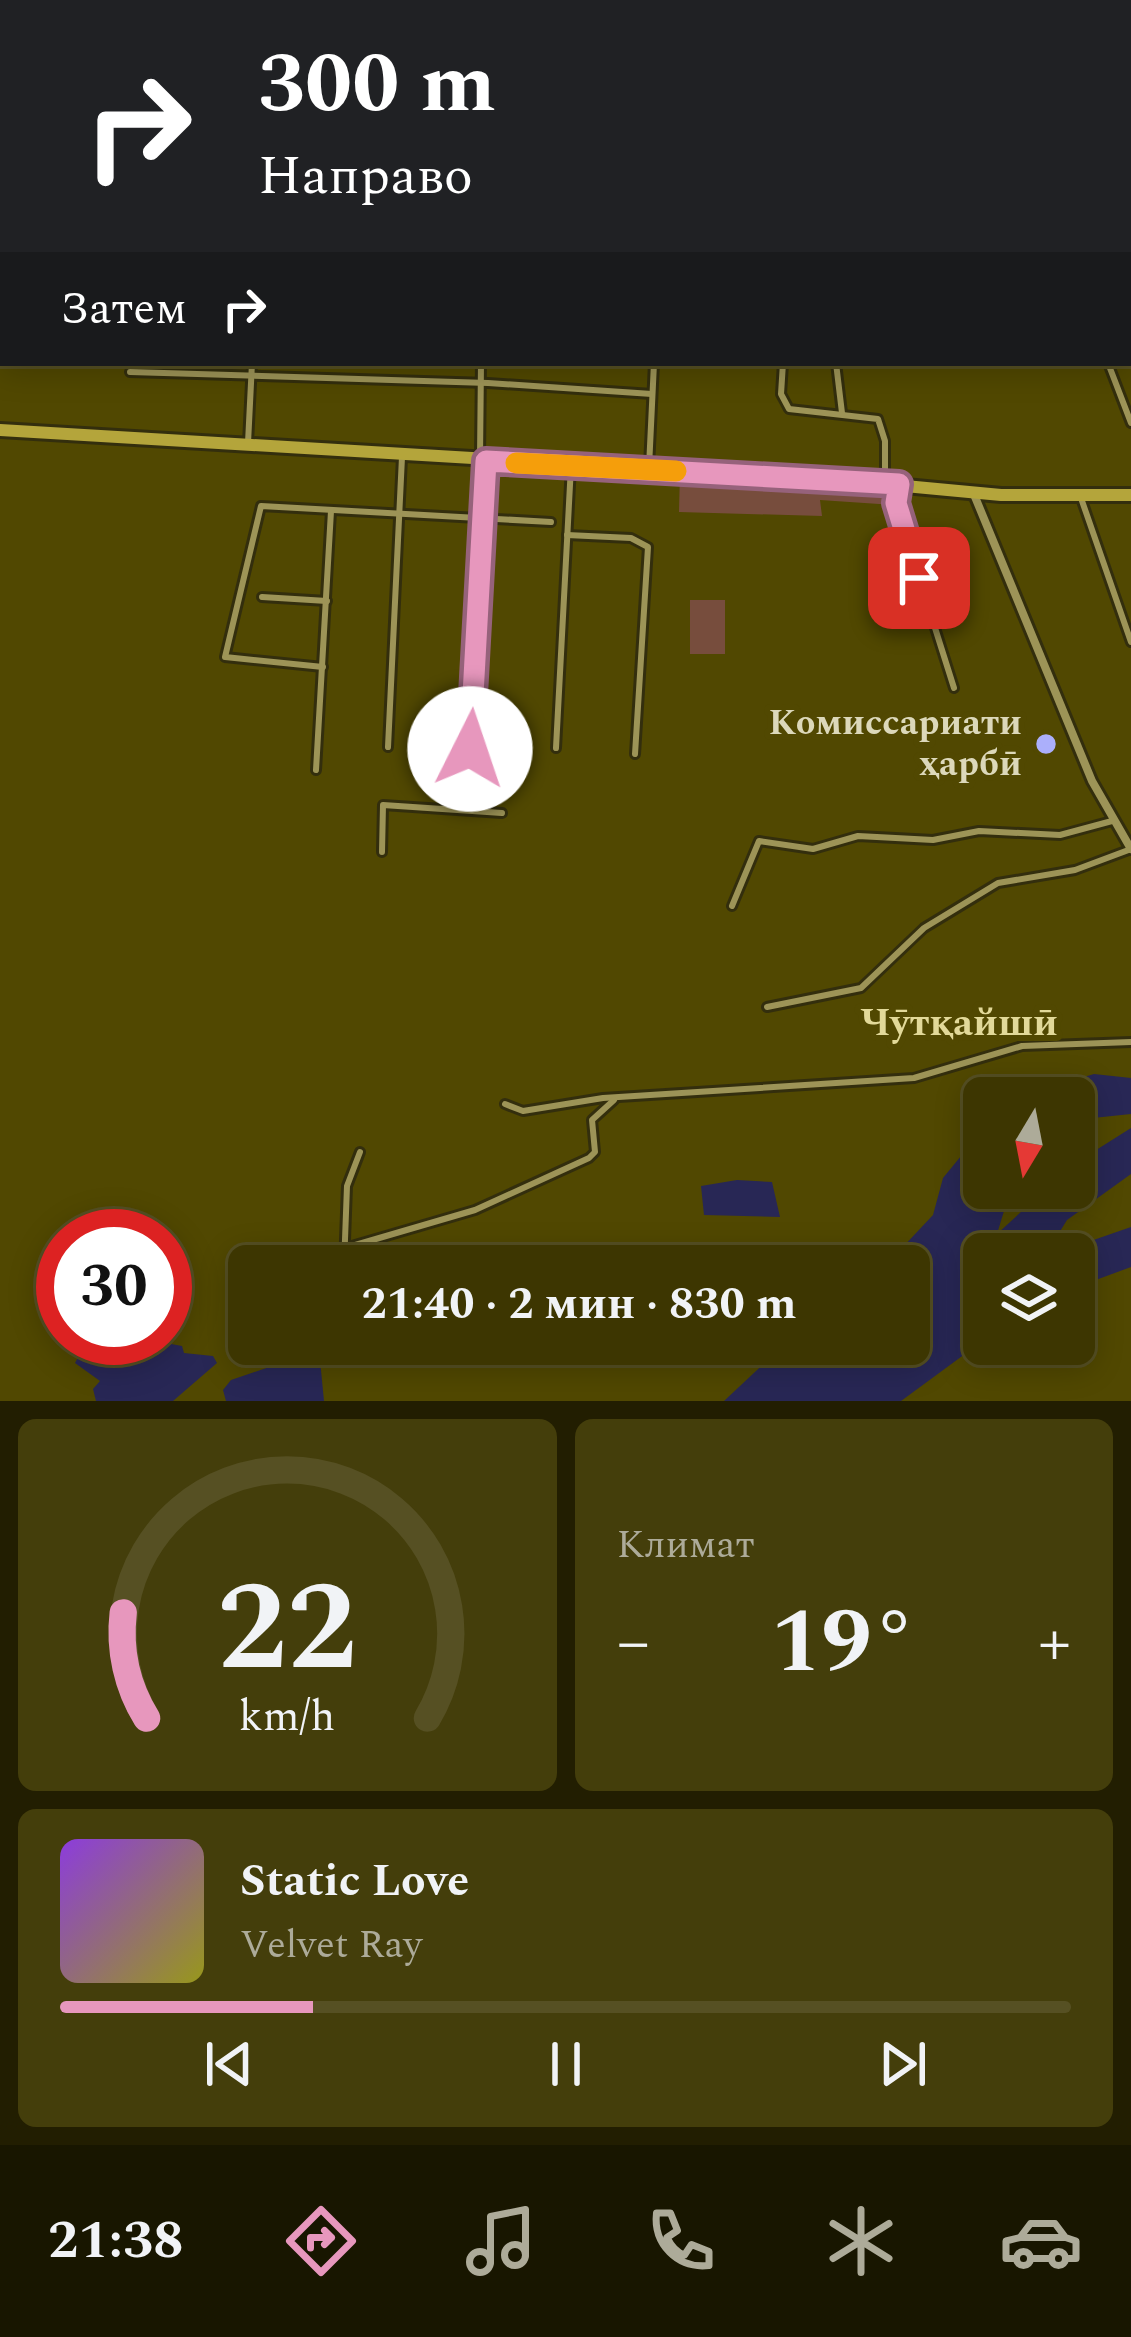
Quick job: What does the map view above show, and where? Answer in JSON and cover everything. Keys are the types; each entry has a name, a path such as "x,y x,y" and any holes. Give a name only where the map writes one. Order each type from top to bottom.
{"highway":[{"path":"0,430 1080,496 1131,492"}],"street":[{"path":"248,445 252,366"},
{"path":"470,749 483,518 481,366"},
{"path":"649,470 654,366"},
{"path":"783,366 784,406 867,414 881,423 899,514 954,688"},
{"path":"836,366 842,413"},
{"path":"1109,366 1131,423"},
{"path":"130,372 652,394"},
{"path":"388,747 402,455"},
{"path":"556,748 572,466"},
{"path":"767,1007 861,988 924,928 998,883 1075,870 1131,849 1112,820 1050,685 972,490"},
{"path":"1080,496 1131,642"},
{"path":"323,668 230,661 224,652 261,506 550,522"},
{"path":"316,770 331,511"},
{"path":"567,535 631,538 648,547 635,754"},
{"path":"262,597 327,601"},
{"path":"382,852 383,805 502,813"},
{"path":"732,906 759,841 813,849 858,836 928,840 979,831 1060,835 1112,820"},
{"path":"505,1104 524,1112 618,1098 914,1078 1022,1046 1131,1042"},
{"path":"355,1245 475,1210 593,1156 592,1120 618,1098"},
{"path":"345,1245 347,1186 360,1151"}],"shaded area":[{"path":"680,472 897,486 894,505 820,500 822,516 679,512"},
{"path":"690,600 725,600 725,654 690,654"},
{"path":"1094,1074 1131,1078 1131,1114 1095,1118 1095,1077 1084,1077"},
{"path":"1131,1128 1131,1174 1095,1200 1095,1151"},
{"path":"963,1154 963,1209 1005,1209 997,1233 963,1233 963,1355 901,1401 724,1401 763,1365 930,1365 930,1245 905,1245 933,1215 943,1178"},
{"path":"737,1180 772,1182 780,1217 704,1215 701,1186"},
{"path":"1024,1209 1082,1209 1059,1233 998,1233"},
{"path":"1131,1227 1131,1267 1095,1280 1095,1239"},
{"path":"192,1354 213,1356 217,1363 173,1401 96,1401 93,1389 100,1381 78,1365 192,1365"},
{"path":"275,1365 320,1365 324,1401 226,1401 223,1390 231,1380"}],"slow traffic":[{"path":"516,463 676,471"}],"place":[{"name":"Комиссариати ҳарбӣ","path":"1046,744"}],"district":[{"name":"Чӯтқайшӣ","path":"959,1023"}],"route":[{"path":"470,749 486,461 899,484 896,503 919,578"}]}
